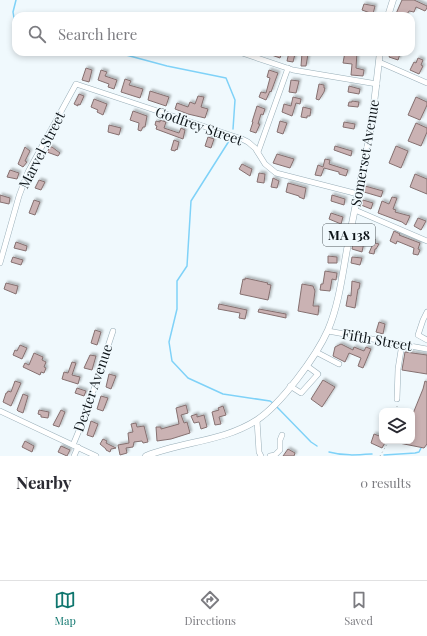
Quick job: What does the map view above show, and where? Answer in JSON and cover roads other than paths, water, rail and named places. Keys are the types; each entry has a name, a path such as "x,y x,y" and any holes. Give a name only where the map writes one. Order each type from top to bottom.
{"main road":[{"path":"389,12 393,0"},
{"name":"Somerset Avenue","path":"146,456 235,432 257,420 278,402 307,366 316,352 328,331 340,294 366,154 380,56"}],"street":[{"path":"251,56 288,68 376,84"},
{"path":"379,62 427,83"},
{"path":"258,152 288,68"},
{"name":"Godfrey Street","path":"76,84 242,139 252,144 265,164 276,173 358,194"},
{"name":"Marvel Street","path":"0,263 26,176 76,84"},
{"path":"355,210 427,241"},
{"path":"427,312 418,335 427,340"},
{"name":"Dexter Avenue","path":"74,456 85,416 113,331"},
{"name":"Fifth Street","path":"328,331 427,349"},
{"path":"397,399 397,374 402,344"},
{"path":"316,352 339,364"},
{"path":"290,386 301,393 318,374 307,366"},
{"path":"0,411 96,456"},
{"path":"257,420 260,456"},
{"path":"270,456 275,455 280,450 280,440 282,435"}],"waterway":[{"path":"13,12 16,0"},
{"path":"130,56 167,66 226,78 235,100 233,129"},
{"path":"229,141 191,201 187,266 177,281 177,309 169,342 172,361 188,378 223,394 270,401 273,403"},
{"path":"276,406 311,442 317,446"},
{"path":"384,455 415,453 419,452 421,448"},
{"path":"329,452 345,455 372,454"}]}
